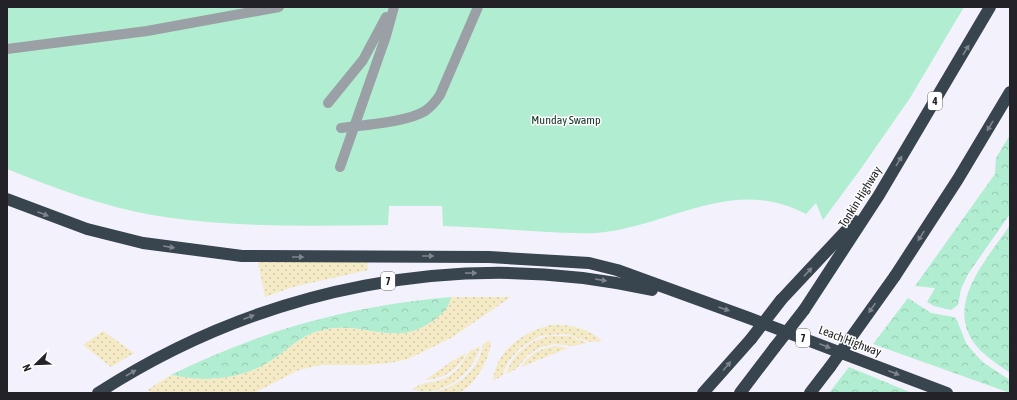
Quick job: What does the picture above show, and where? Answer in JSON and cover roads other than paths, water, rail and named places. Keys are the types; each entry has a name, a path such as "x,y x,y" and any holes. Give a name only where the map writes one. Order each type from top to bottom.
{"highway":[{"name":"Tonkin Highway","path":"742,391 804,310 879,195 990,7"},
{"path":"810,393 895,276 958,179 1010,92"},
{"path":"704,393 782,300 879,195"},
{"path":"7,199 87,229 143,243 188,250 242,256 482,257 589,263 617,270 698,300"},
{"name":"7","path":"98,393 161,356 206,334 248,317 279,306 326,293 418,276 497,272 564,276 629,284 698,300"},
{"name":"Leach Highway","path":"698,300 947,393"}],"street":[{"path":"7,49 147,31 279,7"},
{"path":"328,104 363,60 381,30 392,7"},
{"path":"340,167 386,36 392,7"},
{"path":"341,128 413,116 424,112 434,104 440,95 478,7"}],"park label":[{"name":"Munday Swamp","path":"566,120"}]}
